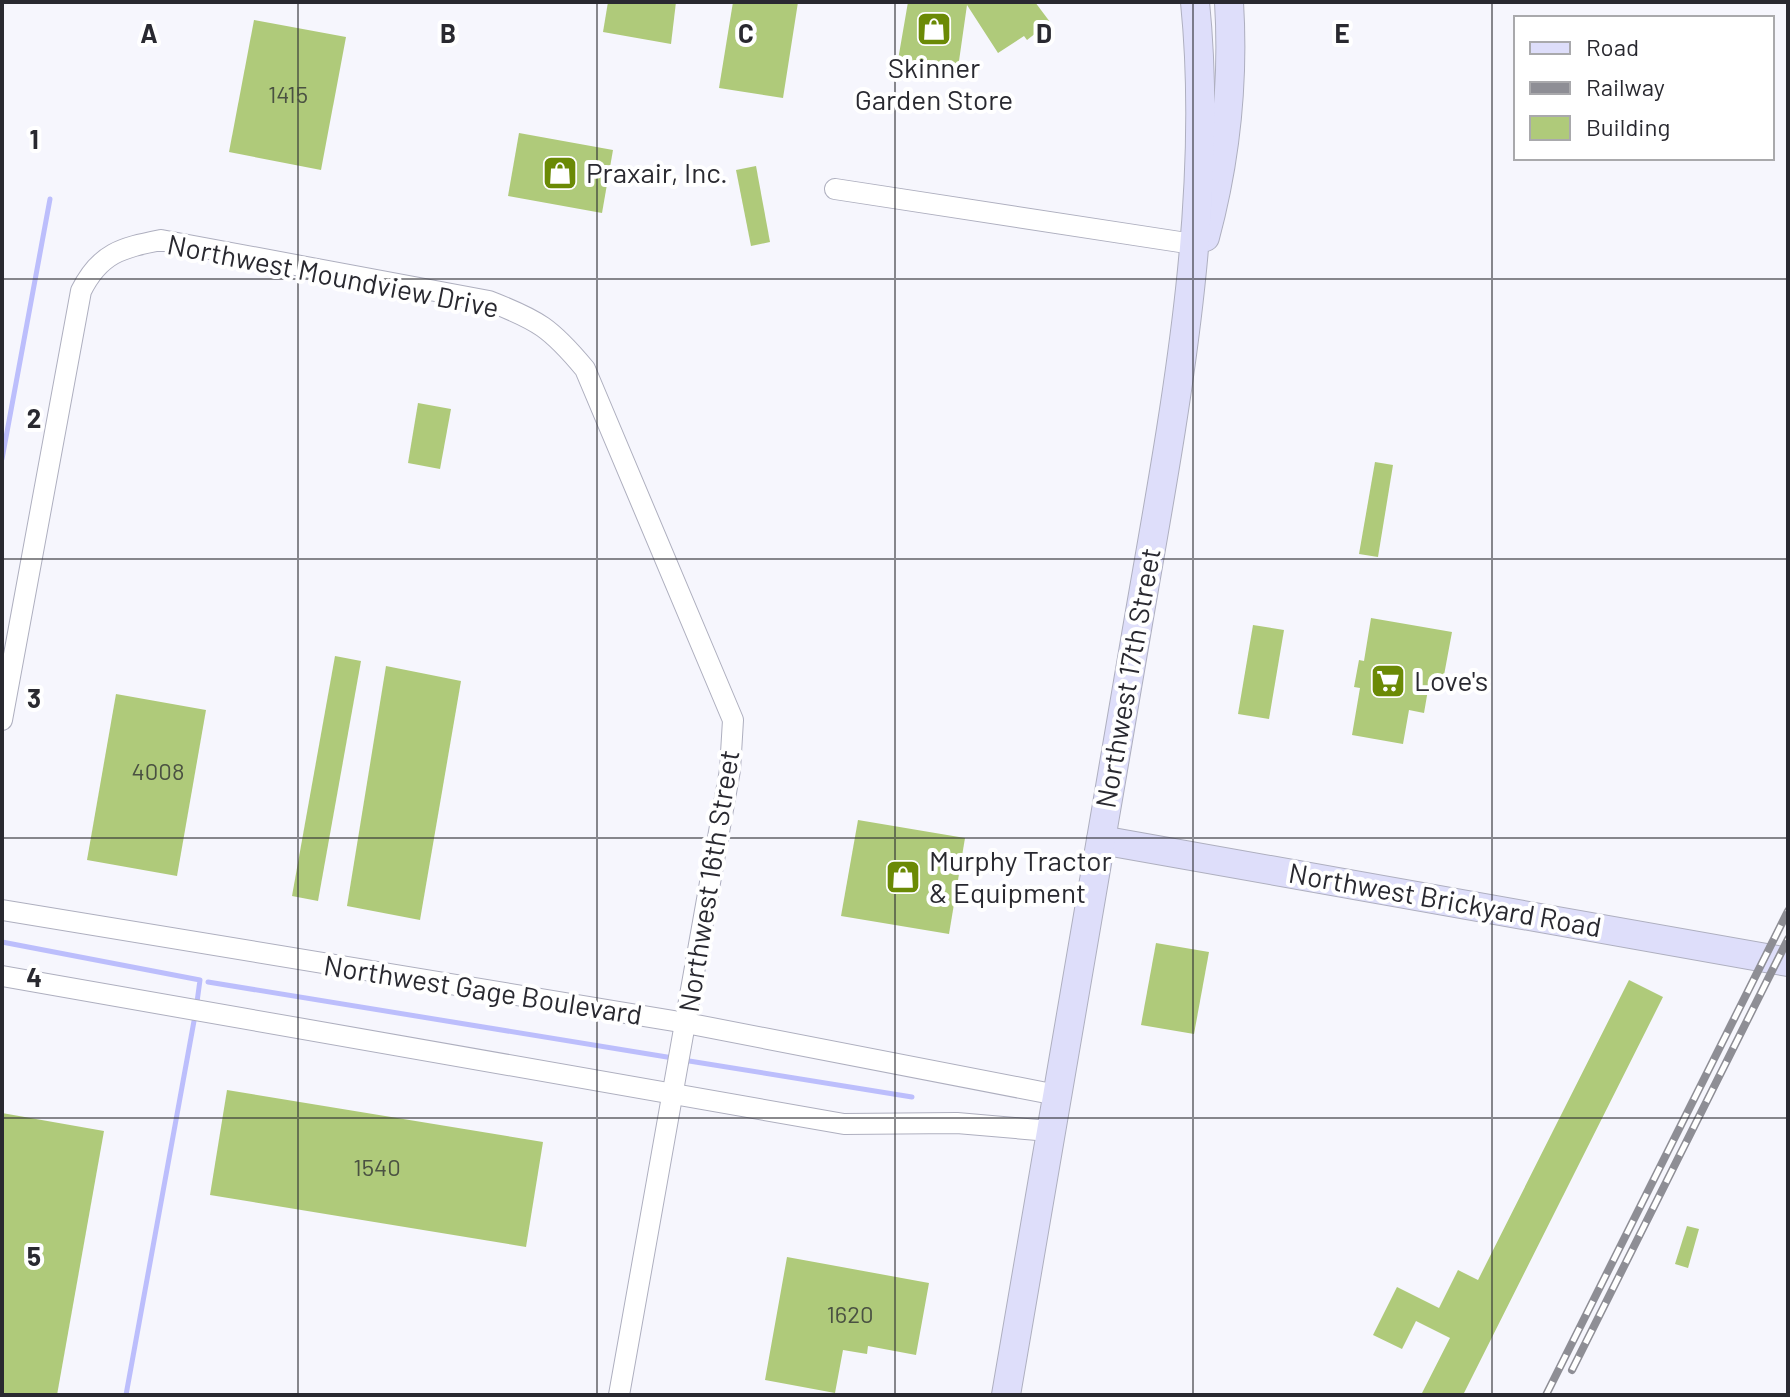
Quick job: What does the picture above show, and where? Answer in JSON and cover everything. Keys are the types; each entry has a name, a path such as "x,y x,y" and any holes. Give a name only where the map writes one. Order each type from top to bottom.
{"main road":[{"name":"Northwest 17th Street","path":"1006,1395 1190,292 1198,137 1195,2"},
{"name":"Northwest 17th Street","path":"1190,292 1219,184 1228,118 1229,2"},
{"name":"Northwest Brickyard Road","path":"1101,840 1788,962"}],"street":[{"path":"835,189 1193,244"},
{"name":"Northwest Moundview Drive","path":"2,720 81,291 93,270 119,248 161,240 489,301 533,318"},
{"name":"Northwest 16th Street","path":"533,318 557,334 585,369 733,720 730,770 619,1395"},
{"name":"Northwest Gage Boulevard","path":"2,910 686,1023 1057,1095"},
{"path":"2,976 844,1124 957,1123 1049,1131"}],"building":[{"path":"608,2 676,2 671,44 603,32"},
{"path":"733,2 798,2 783,98 719,88"},
{"name":"Skinner Garden Store","path":"908,2 1035,2 1050,22 1027,40 1024,36 998,53 967,5 958,68 898,60"},
{"path":"254,20 346,37 321,170 229,152"},
{"name":"Praxair, Inc.","path":"519,133 613,150 602,213 508,196"},
{"path":"756,166 770,242 751,246 736,170"},
{"path":"418,403 451,409 440,469 408,463"},
{"path":"1375,462 1393,465 1378,557 1359,554"},
{"path":"1371,618 1452,632 1442,686 1429,684 1424,713 1409,710 1403,744 1352,735 1360,688 1354,687 1359,660 1364,661"},
{"path":"1253,625 1284,630 1269,719 1238,714"},
{"path":"335,656 361,661 318,901 292,896"},
{"path":"386,666 461,681 420,920 347,906"},
{"path":"116,694 206,710 177,876 87,860"},
{"name":"Murphy Tractor & Equipment","path":"858,820 965,838 949,934 841,916"},
{"path":"1156,943 1209,952 1194,1034 1141,1025"},
{"path":"1629,980 1663,997 1463,1395 1421,1395 1450,1338 1416,1321 1402,1349 1373,1335 1397,1287 1439,1308 1458,1270 1478,1280"},
{"path":"227,1090 543,1142 526,1247 210,1195"},
{"path":"2,1113 104,1131 57,1395 2,1395"},
{"path":"1687,1226 1699,1229 1688,1268 1675,1264"},
{"path":"787,1257 929,1283 916,1355 868,1346 867,1354 843,1350 835,1393 765,1380"}],"waterway":[{"path":"2,459 50,199"},
{"path":"2,942 200,980 197,1002"},
{"path":"208,982 673,1058"},
{"path":"126,1395 194,1021"},
{"path":"683,1060 912,1097"}],"railway":[{"path":"1546,1395 1788,911"},
{"path":"1572,1370 1788,939"}],"place":[{"name":"Skinner Garden Store","path":"934,29"},
{"name":"Praxair, Inc.","path":"560,173"},
{"name":"Love's","path":"1388,681"},
{"name":"Murphy Tractor & Equipment","path":"903,877"}]}
